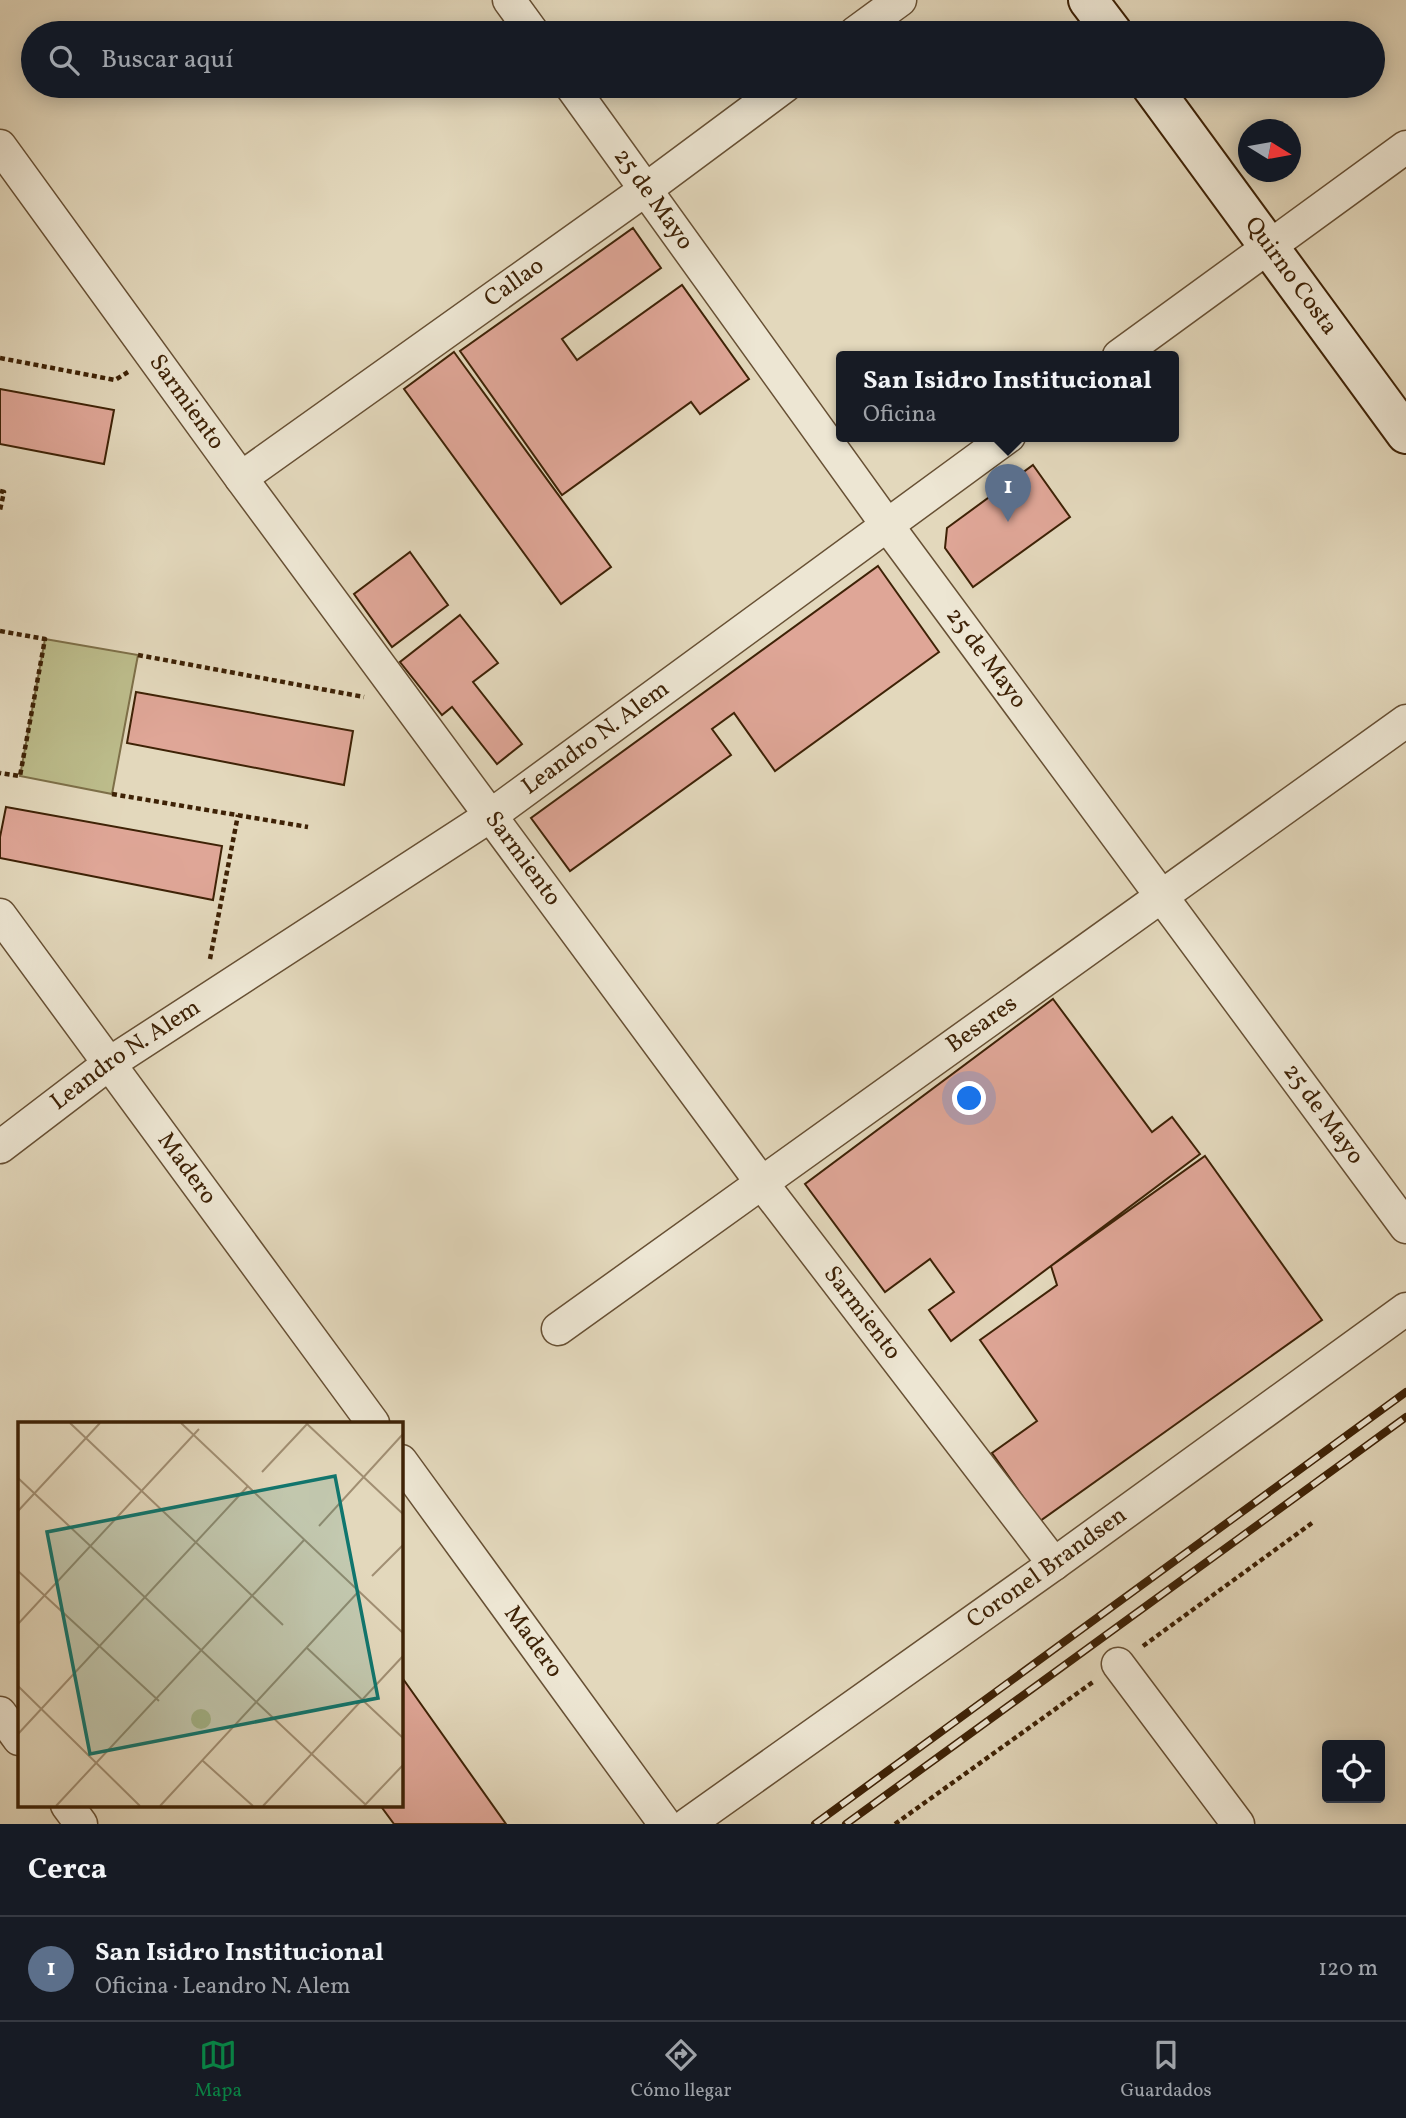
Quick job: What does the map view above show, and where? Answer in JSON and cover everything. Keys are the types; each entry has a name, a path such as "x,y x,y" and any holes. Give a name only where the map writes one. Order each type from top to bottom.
{"street":[{"path":"509,0 524,21"},
{"path":"871,21 900,0"},
{"path":"1088,0 1103,21"},
{"name":"25 de Mayo","path":"580,98 887,525 1406,1227"},
{"name":"Callao","path":"241,478 645,190 769,98"},
{"name":"Quirno Costa","path":"1160,98 1406,434"},
{"name":"Sarmiento","path":"0,146 241,478 761,1182 1055,1563"},
{"path":"1126,351 1406,146"},
{"name":"Leandro N. Alem","path":"0,1147 110,1063 490,816 1001,442"},
{"name":"Besares","path":"558,1329 1406,721"},
{"name":"Madero","path":"0,915 372,1422"},
{"name":"Coronel Brandsen","path":"688,1824 1406,1309"},
{"name":"Madero","path":"402,1462 665,1824"},
{"path":"1118,1664 1238,1824"},
{"path":"68,1806 81,1824"}],"path":[{"path":"0,358 115,380"},
{"path":"0,491 4,492 0,510"},
{"path":"0,631 45,639 20,776 0,773"},
{"path":"138,655 408,705"},
{"path":"112,794 308,827"},
{"path":"202,1003 237,815"}],"green space":[{"path":"45,639 138,655 112,794 20,776"}],"building":[{"path":"633,228 661,268 562,339 577,360 682,285 749,379 700,414 691,402 562,495 460,351"},
{"path":"454,352 611,567 561,604 404,389"},
{"path":"0,389 114,410 104,464 0,444"},
{"path":"1033,465 1070,517 973,587 945,548 947,528"},
{"path":"410,552 448,605 392,647 354,594"},
{"path":"878,566 939,652 775,771 734,713 712,729 731,755 570,871 531,818"},
{"path":"460,615 498,663 473,682 522,744 497,764 452,707 442,715 400,662"},
{"path":"136,692 353,731 344,785 127,743"},
{"path":"6,807 222,846 213,900 0,858 0,837"},
{"path":"1053,999 1152,1132 1172,1117 1200,1154 951,1341 929,1310 954,1292 930,1259 885,1292 805,1184"},
{"path":"1205,1156 1322,1320 1040,1521 992,1453 1037,1421 980,1340 1057,1285 1051,1266"},
{"path":"402,1677 506,1824 394,1824 381,1806 402,1806"}],"railway":[{"path":"815,1824 1406,1392"},
{"path":"846,1824 1406,1417"}],"place":[{"name":"San Isidro Institucional","path":"1008,522"}]}
